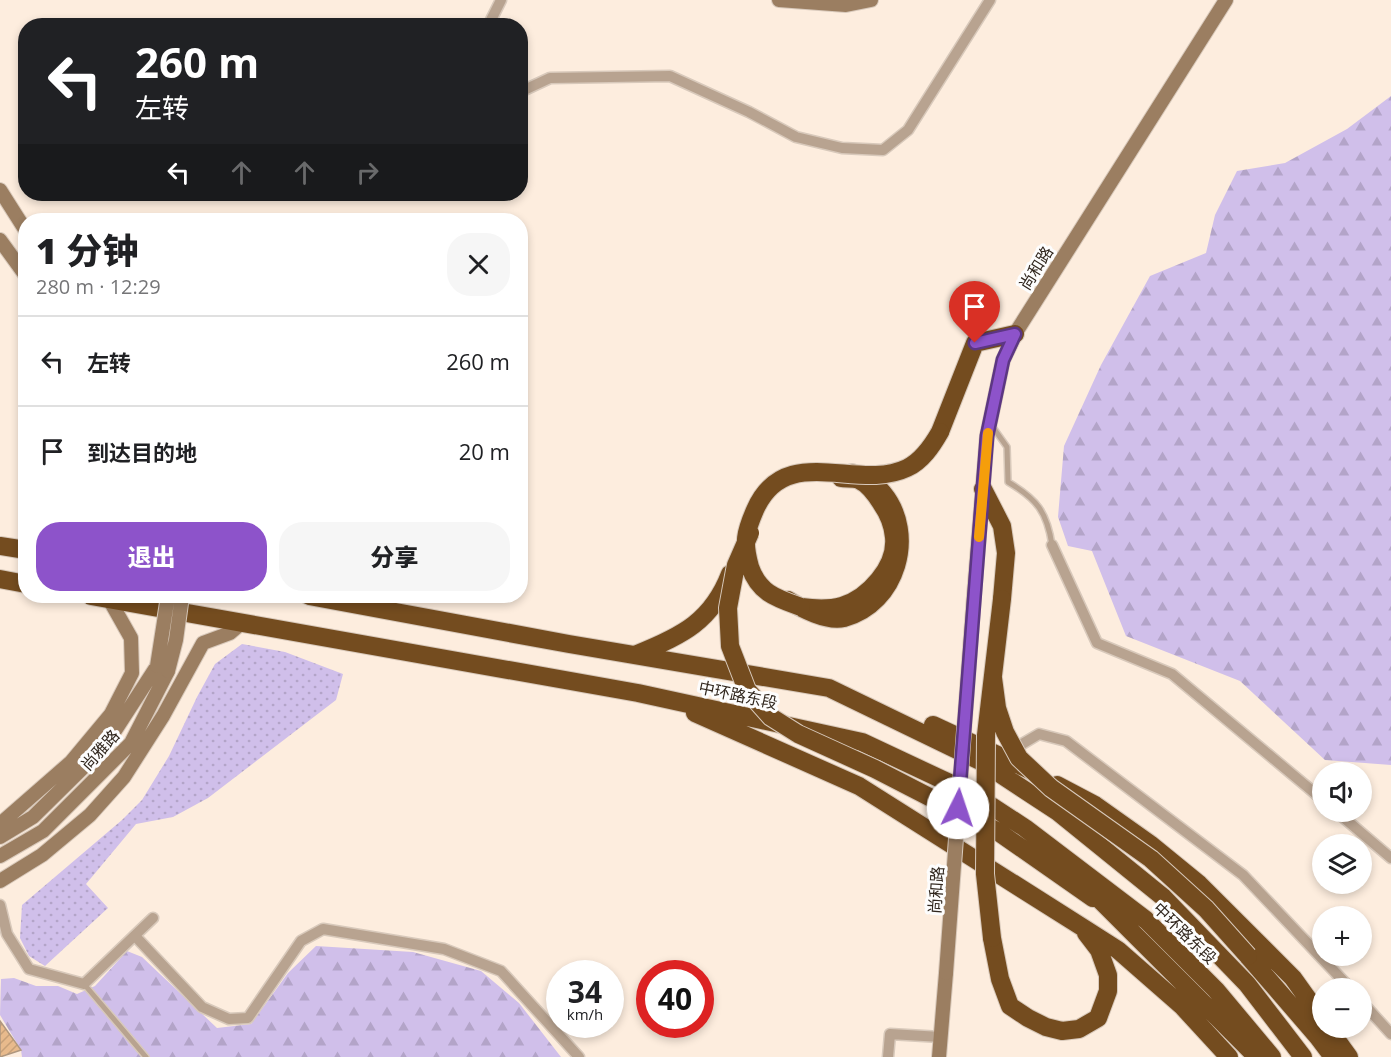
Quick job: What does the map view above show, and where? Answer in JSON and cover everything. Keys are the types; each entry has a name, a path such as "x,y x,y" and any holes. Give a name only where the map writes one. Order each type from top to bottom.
{"highway":[{"path":"1015,334 975,343 940,432 930,450 908,468 885,475 822,471 789,475 770,486 757,506 745,532 747,556 755,581 776,598 801,608 824,609 843,606 872,589 888,566 895,538 888,513 874,492 859,480 832,477 797,479 780,489 763,507 750,533 736,565 728,608 729,646 747,690 771,717 798,734 875,769 997,831 1060,873 1117,917"},
{"path":"635,654 684,633 705,615 722,595 752,504 768,483 793,469 813,465 838,466 870,481 884,493 899,524 899,552 895,570 886,590 869,606 843,618 811,614 784,598 769,584 753,558 749,545 750,533"},
{"path":"983,489 1002,526 1006,553 986,735 986,862 992,938 1000,978 1010,1006 1046,1027 1062,1031 1079,1029 1098,1017 1107,991 1108,975 1099,950 1082,927"},
{"path":"0,546 18,549"},
{"path":"0,579 18,582"},
{"name":"中环路东段","path":"132,603 660,698 862,742 973,794 1025,828 1146,920 1216,990 1272,1057"},
{"name":"中环路东段","path":"348,603 829,688 982,762 1058,812 1163,897 1247,984 1303,1057"},
{"path":"993,678 997,708 1002,724 1019,758 1051,788 1151,859 1206,909 1311,1027 1333,1057"},
{"path":"829,688 904,712 1006,758 1095,805 1150,844 1199,884 1293,978 1312,1005"},
{"path":"660,698 859,786 1118,950 1182,1006 1229,1057"},
{"path":"1025,828 1257,1057"},
{"path":"1336,1038 1349,1057"}],"main road":[{"path":"778,0 846,5 871,0"},
{"name":"尚和路","path":"939,1057 983,489 990,422 1003,360 1015,334 1226,0"},
{"path":"0,190 18,218"},
{"path":"0,240 18,265"},
{"path":"0,824 71,762 111,714 132,673 131,638 111,603"},
{"name":"尚雅路","path":"0,837 33,817 105,747 163,669 168,603"},
{"name":"尚雅路","path":"0,856 43,831 131,743 176,640 181,603"},
{"path":"0,881 42,855 90,815 124,777 163,716 203,643 230,633 243,622"}],"street":[{"path":"492,18 501,0"},
{"path":"528,88 550,78 670,76 749,112 796,137 842,148 884,150 908,130 990,0"},
{"path":"1052,545 1097,643 1172,674 1312,791"},
{"path":"1006,758 1009,752 1039,734 1066,741 1243,875 1341,978"},
{"path":"1349,822 1391,858"},
{"path":"0,905 8,934 29,969 84,984 153,918"},
{"path":"135,936 202,1007 229,1019 248,1017 301,940 323,929 444,949 501,971 579,1057"},
{"path":"1372,1013 1391,1034"},
{"path":"888,1057 890,1034 941,1037"}],"lane":[{"path":"990,422 1008,447 1008,482 1025,492 1041,508 1049,523 1052,545"},
{"path":"84,984 146,1057"}],"green space":[{"path":"1391,96 1391,765 1325,760 1240,681 1126,636 1092,551 1068,546 1058,517 1064,446 1101,365 1150,276 1206,253 1215,215 1237,171 1285,163 1347,129"},
{"path":"242,644 285,652 343,674 336,700 208,798 173,817 136,824 86,884 108,908 45,966 29,956 20,938 22,905 122,820 142,800 169,756 215,664"},
{"path":"316,946 413,952 481,971 519,1003 561,1057 22,1057 21,1050 0,1015 1,979 14,978 36,986 58,986 77,994 95,986 127,951 142,957 217,1028 251,1024 288,973"}],"building":[{"path":"0,1021 21,1050 0,1057"}],"slow traffic":[{"path":"979,537 988,433"}],"route":[{"path":"958,808 987,436 1003,360 1015,334 975,343"}]}
